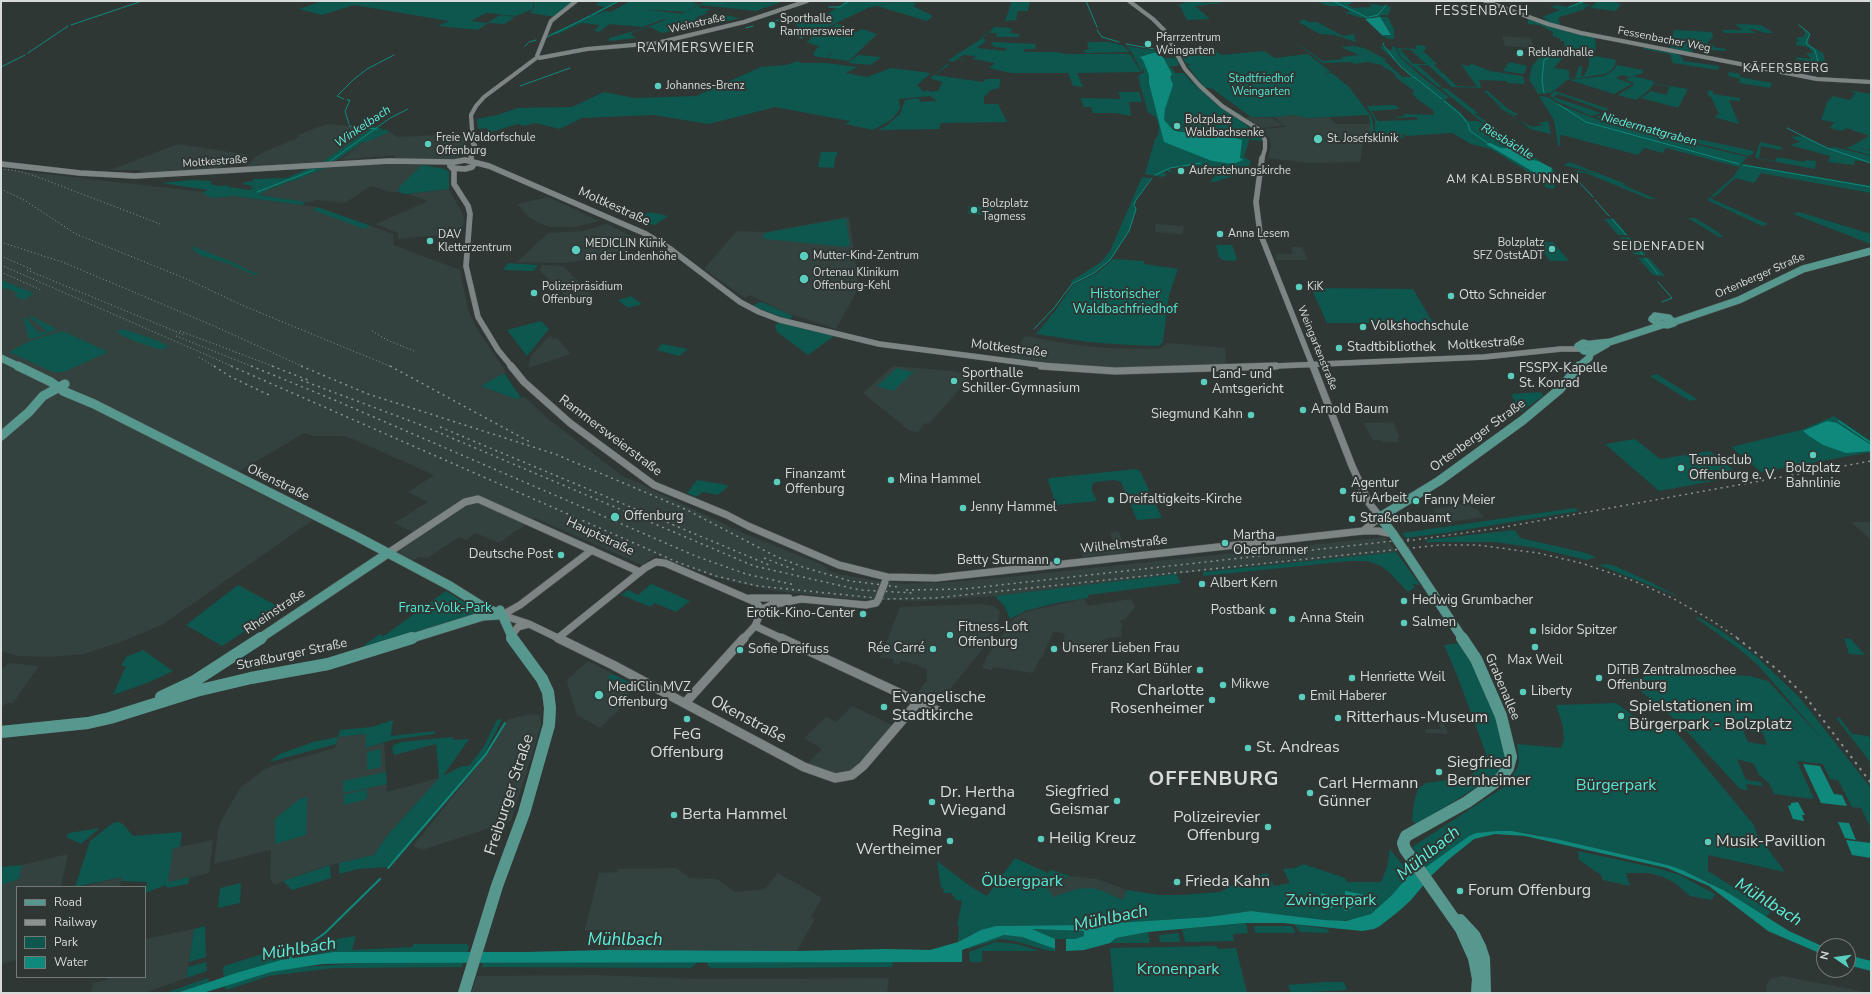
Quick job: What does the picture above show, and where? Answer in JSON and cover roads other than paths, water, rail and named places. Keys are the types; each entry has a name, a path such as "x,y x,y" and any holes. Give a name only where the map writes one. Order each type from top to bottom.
{"main road":[{"name":"Ortenberger Straße","path":"1671,320 1739,300 1803,269 1871,251"},
{"path":"1655,316 1671,320 1672,325 1659,324 1652,319 1655,316"},
{"name":"Ortenberger Straße","path":"1380,517 1439,481 1524,420 1560,389 1581,364 1589,358 1587,348 1646,330 1659,324"},
{"name":"Okenstraße","path":"1,358 60,386"},
{"name":"Okenstraße","path":"26,371 60,386 388,553 450,586 488,610 499,609 502,615"},
{"path":"1,436 30,412 39,396 45,389 46,384 44,379"},
{"path":"45,389 60,386"},
{"path":"38,400 60,386"},
{"name":"Grabenallee","path":"1380,517 1406,553 1476,659 1500,716 1511,757 1508,768 1501,778 1467,802 1406,836 1404,839 1405,849 1442,902"},
{"name":"Rheinstraße","path":"88,722 152,700 193,682 388,553"},
{"name":"Straßburger Straße","path":"1,732 88,722 124,714 216,686 339,661 488,610 502,615"},
{"name":"Freiburger Straße","path":"464,993 497,886 524,813 539,765 549,725 550,708 548,692 542,679 511,636 502,615"},
{"path":"1442,902 1461,929 1474,958 1478,979"},
{"path":"1442,902 1474,936 1480,947 1484,959 1485,993"},
{"path":"1461,929 1474,936 1480,963 1477,993"}],"street":[{"path":"457,186 460,174 473,162 471,155 475,145 473,144 471,115 476,106 484,97 537,58 551,21 576,1"},
{"name":"Weinstraße","path":"537,58 587,50 657,43 744,22 807,1"},
{"name":"Weingartenstraße","path":"1129,1 1153,19 1164,30 1185,69 1200,86 1222,106 1258,129 1263,136 1266,143 1260,166 1256,202 1260,234 1352,466 1370,503 1380,517"},
{"name":"Fessenbacher Weg","path":"1485,1 1529,17 1581,33 1797,76 1834,81 1871,82"},
{"path":"452,168 454,162 460,160 469,152 473,144"},
{"name":"Moltkestraße","path":"460,160 498,169 656,240 740,302 759,312 780,320 864,340 1018,363 1094,370 1190,370 1312,363 1484,357 1560,349 1587,348"},
{"name":"Moltkestraße","path":"430,162 452,168 466,169 477,167 498,169"},
{"name":"Moltkestraße","path":"1,164 80,173 138,176 358,163 454,162"},
{"name":"Rammersweierstraße","path":"452,168 454,184 457,186 470,214 466,266 478,317 499,351 524,382 570,423 654,485 727,515 748,526 838,565 886,579"},
{"name":"Hauptstraße","path":"465,502 474,499 481,499 640,572 652,563 662,562 755,602 759,606 760,611"},
{"name":"Rheinstraße","path":"388,553 465,502"},
{"path":"1363,531 1380,517"},
{"name":"Wilhelmstraße","path":"886,579 936,578 1363,531 1378,531 1393,534"},
{"name":"Straßburger Straße","path":"502,615 520,605 592,550"},
{"path":"558,638 640,572"},
{"path":"745,598 801,599 866,605 876,603 886,579"},
{"path":"685,703 755,626 760,611 771,605 801,599"},
{"path":"514,618 520,605"},
{"name":"Okenstraße","path":"502,615 529,624 558,638 685,703 804,767 835,778 852,775 863,766 918,702"},
{"path":"511,636 516,628 529,624"},
{"path":"755,626 938,711"}],"water":[{"path":"1380,17 1391,35 1382,35 1365,19"},
{"path":"1153,53 1163,57 1172,74 1170,77 1173,85 1165,109 1164,120 1173,130 1179,132 1215,132 1242,140 1240,158 1243,160 1233,164 1212,161 1164,142 1149,83 1149,75 1143,60 1140,57"},
{"path":"1490,143 1501,148 1520,149 1528,159 1538,161 1552,168 1551,174 1544,178 1486,144"},
{"path":"1827,421 1837,423 1871,445 1871,451 1846,453 1823,445 1803,431"},
{"path":"1803,764 1820,766 1834,794 1842,795 1847,806 1821,803"},
{"path":"1798,802 1805,815 1802,815 1804,821 1793,819 1788,806 1791,805 1791,803"},
{"path":"1838,822 1849,823 1856,840 1845,838"},
{"path":"1512,831 1556,839 1668,865 1682,870 1725,891 1789,931 1816,943 1816,952 1768,931 1709,886 1667,868 1525,836 1495,834 1474,839 1432,875 1411,900 1399,911 1380,926 1374,929 1362,931 1283,923 1245,923 1148,932 1116,938 1110,943 1084,950 1066,951 1066,939 1075,939 1084,936 1084,931 1032,929 1055,939 1055,949 1022,937 1004,935 962,950 962,962 322,964 271,972 203,993 177,993 236,973 281,960 333,952 930,950 958,942 981,930 996,926 1084,925 1209,917 1251,911 1324,920 1346,921 1371,914 1392,895 1410,874 1426,867 1469,836 1476,833"},
{"path":"1846,840 1871,843 1871,858 1852,855"},
{"path":"1345,891 1365,895 1367,898 1367,903 1362,902 1346,911 1344,910 1343,902 1336,902 1332,908 1328,909 1316,905 1316,903 1325,901 1325,899 1321,896 1321,893 1345,900"},
{"path":"1856,957 1871,961 1871,971 1856,967"}],"waterway":[{"path":"71,25 142,1"},
{"path":"592,15 619,1"},
{"path":"829,7 840,7 849,1"},
{"path":"1086,1 1097,27"},
{"name":"Riesbächle","path":"1333,1 1370,19"},
{"name":"FESSENBACH","path":"1569,7 1585,1"},
{"name":"Riesbächle","path":"1369,17 1378,15 1386,5"},
{"path":"547,37 590,16"},
{"path":"776,21 790,16"},
{"path":"1799,25 1810,34 1806,43 1815,50 1818,62 1815,72"},
{"path":"28,53 68,26"},
{"path":"746,28 753,26"},
{"path":"1097,30 1102,37 1119,42"},
{"path":"787,31 802,38"},
{"path":"529,42 536,40"},
{"path":"525,46 528,43"},
{"path":"1126,44 1154,49"},
{"name":"Riesbächle","path":"1384,46 1401,67 1413,77"},
{"name":"FESSENBACH","path":"1544,93 1542,80 1544,60 1548,58 1549,53"},
{"path":"1,67 25,55"},
{"path":"344,99 337,96 353,80 367,69 394,55"},
{"path":"520,86 570,68"},
{"name":"Riesbächle","path":"1414,77 1442,99"},
{"path":"347,100 350,100 345,111 349,124"},
{"name":"Riesbächle","path":"1444,101 1461,115 1468,124 1470,131 1489,144"},
{"name":"Niedermattgraben","path":"1558,104 1586,122 1739,164"},
{"name":"Winkelbach","path":"375,129 390,118 408,109"},
{"path":"349,126 375,129"},
{"path":"1787,128 1827,148 1871,163"},
{"name":"Winkelbach","path":"329,162 375,129"},
{"path":"1155,175 1170,168 1201,163"},
{"name":"Niedermattgraben","path":"1743,165 1871,187"},
{"name":"Winkelbach","path":"257,192 314,170"},
{"path":"1034,329 1054,308 1072,284 1094,273 1110,260 1129,231 1136,209 1134,205 1136,200 1152,178"},
{"name":"Riesbächle","path":"1578,181 1593,197"},
{"name":"Riesbächle","path":"1595,200 1609,216"},
{"name":"Riesbächle","path":"1612,219 1626,235"},
{"name":"Riesbächle","path":"1628,238 1643,255"},
{"name":"Riesbächle","path":"1645,258 1658,274"},
{"name":"Riesbächle","path":"1658,282 1672,298 1662,302"},
{"name":"Riesbächle","path":"1839,421 1871,443"},
{"path":"388,868 486,754 505,723"},
{"name":"Mühlbach","path":"290,958 325,933 380,879"}],"railway":[{"path":"1,169 18,171 35,176 160,224"},
{"path":"1,189 24,200 76,234 189,280 244,306 391,367"},
{"path":"1,242 65,263 214,326 304,367"},
{"path":"1,256 33,270"},
{"path":"1,265 234,367"},
{"path":"27,270 184,335"},
{"path":"1,272 41,290"},
{"path":"180,331 275,367"},
{"path":"372,331 387,340 414,351"},
{"path":"176,336 253,367"},
{"path":"199,357 215,367"},
{"path":"214,366 231,377 269,395"},
{"path":"231,366 677,562 716,576 758,586 886,599 935,598 1440,545 1477,545 1538,553 1581,563 1634,581 1674,599 1711,620 1739,639"},
{"path":"251,366 332,399 698,557 746,574 795,585"},
{"path":"272,366 308,380"},
{"path":"301,366 368,394 555,454 687,510 777,557 803,567 850,581 899,587"},
{"path":"391,367 530,442"},
{"path":"301,380 421,425 754,566 860,590 912,593"},
{"path":"440,427 769,565"},
{"path":"1407,541 1499,528 1871,461"},
{"path":"906,590 964,589 1411,539"},
{"path":"764,558 795,570"},
{"path":"1737,638 1779,671 1805,696 1871,783"}],"place":[{"name":"Sporthalle Rammersweier","path":"772,25"},
{"name":"Pfarrzentrum Weingarten","path":"1148,44"},
{"name":"Reblandhalle","path":"1520,53"},
{"name":"Johannes-Brenz","path":"658,86"},
{"name":"Bolzplatz Waldbachsenke","path":"1177,126"},
{"name":"St. Josefsklinik","path":"1318,139"},
{"name":"Freie Waldorfschule Offenburg","path":"428,144"},
{"name":"Auferstehungskirche","path":"1181,171"},
{"name":"Bolzplatz Tagmess","path":"974,210"},
{"name":"Anna Lesem","path":"1220,234"},
{"name":"DAV Kletterzentrum","path":"430,241"},
{"name":"Bolzplatz SFZ OststADT","path":"1552,249"},
{"name":"MEDICLIN Klinik an der Lindenhöhe","path":"576,250"},
{"name":"Mutter-Kind-Zentrum","path":"804,256"},
{"name":"Ortenau Klinikum Offenburg-Kehl","path":"804,279"},
{"name":"KiK","path":"1299,287"},
{"name":"Polizeipräsidium Offenburg","path":"534,293"},
{"name":"Otto Schneider","path":"1451,296"},
{"name":"Volkshochschule","path":"1363,327"},
{"name":"Stadtbibliothek","path":"1339,348"},
{"name":"FSSPX-Kapelle St. Konrad","path":"1511,376"},
{"name":"Sporthalle Schiller-Gymnasium","path":"954,381"},
{"name":"Land- und Amtsgericht","path":"1204,382"},
{"name":"Arnold Baum","path":"1303,410"},
{"name":"Siegmund Kahn","path":"1251,415"},
{"name":"Bolzplatz Bahnlinie","path":"1813,455"},
{"name":"Tennisclub Offenburg e. V.","path":"1681,468"},
{"name":"Mina Hammel","path":"891,480"},
{"name":"Finanzamt Offenburg","path":"777,482"},
{"name":"Agentur für Arbeit","path":"1343,491"},
{"name":"Dreifaltigkeits-Kirche","path":"1111,500"},
{"name":"Fanny Meier","path":"1416,501"},
{"name":"Jenny Hammel","path":"963,508"},
{"name":"Offenburg","path":"615,517"},
{"name":"Straßenbauamt","path":"1352,519"},
{"name":"Martha Oberbrunner","path":"1225,543"},
{"name":"Deutsche Post","path":"561,555"},
{"name":"Betty Sturmann","path":"1057,561"},
{"name":"Albert Kern","path":"1202,584"},
{"name":"Hedwig Grumbacher","path":"1404,601"},
{"name":"Postbank","path":"1273,611"},
{"name":"Erotik-Kino-Center","path":"863,614"},
{"name":"Anna Stein","path":"1292,619"},
{"name":"Salmen","path":"1404,623"},
{"name":"Isidor Spitzer","path":"1533,631"},
{"name":"Fitness-Loft Offenburg","path":"950,635"},
{"name":"Max Weil","path":"1535,647"},
{"name":"Rée Carré","path":"933,649"},
{"name":"Unserer Lieben Frau","path":"1054,649"},
{"name":"Sofie Dreifuss","path":"740,650"},
{"name":"Franz Karl Bühler","path":"1200,670"},
{"name":"Henriette Weil","path":"1352,678"},
{"name":"DiTiB Zentralmoschee Offenburg","path":"1599,678"},
{"name":"Mikwe","path":"1223,685"},
{"name":"Liberty","path":"1523,692"},
{"name":"MediClin MVZ Offenburg","path":"599,695"},
{"name":"Emil Haberer","path":"1302,697"},
{"name":"Charlotte Rosenheimer","path":"1212,700"},
{"name":"Evangelische Stadtkirche","path":"884,707"},
{"name":"Spielstationen im Bürgerpark - Bolzplatz","path":"1621,716"},
{"name":"Ritterhaus-Museum","path":"1338,718"},
{"name":"FeG Offenburg","path":"687,719"},
{"name":"St. Andreas","path":"1248,748"},
{"name":"Siegfried Bernheimer","path":"1439,772"},
{"name":"Carl Hermann Günner","path":"1310,793"},
{"name":"Siegfried Geismar","path":"1117,801"},
{"name":"Dr. Hertha Wiegand","path":"932,802"},
{"name":"Berta Hammel","path":"674,815"},
{"name":"Polizeirevier Offenburg","path":"1268,827"},
{"name":"Heilig Kreuz","path":"1041,839"},
{"name":"Regina Wertheimer","path":"950,841"},
{"name":"Musik-Pavillion","path":"1708,842"},
{"name":"Frieda Kahn","path":"1177,882"},
{"name":"Forum Offenburg","path":"1460,891"}],"district":[{"name":"FESSENBACH","path":"1482,12"},
{"name":"RAMMERSWEIER","path":"696,49"},
{"name":"KÄFERSBERG","path":"1786,69"},
{"name":"AM KALBSBRUNNEN","path":"1513,180"},
{"name":"SEIDENFADEN","path":"1659,247"},
{"name":"OFFENBURG","path":"1214,780"}],"park label":[{"name":"Stadtfriedhof Weingarten","path":"1261,85"},
{"name":"Historischer Waldbachfriedhof","path":"1125,302"},
{"name":"Franz-Volk-Park","path":"445,609"},
{"name":"Bürgerpark","path":"1616,786"},
{"name":"Ölbergpark","path":"1022,882"},
{"name":"Zwingerpark","path":"1331,901"},
{"name":"Kronenpark","path":"1178,970"}]}
